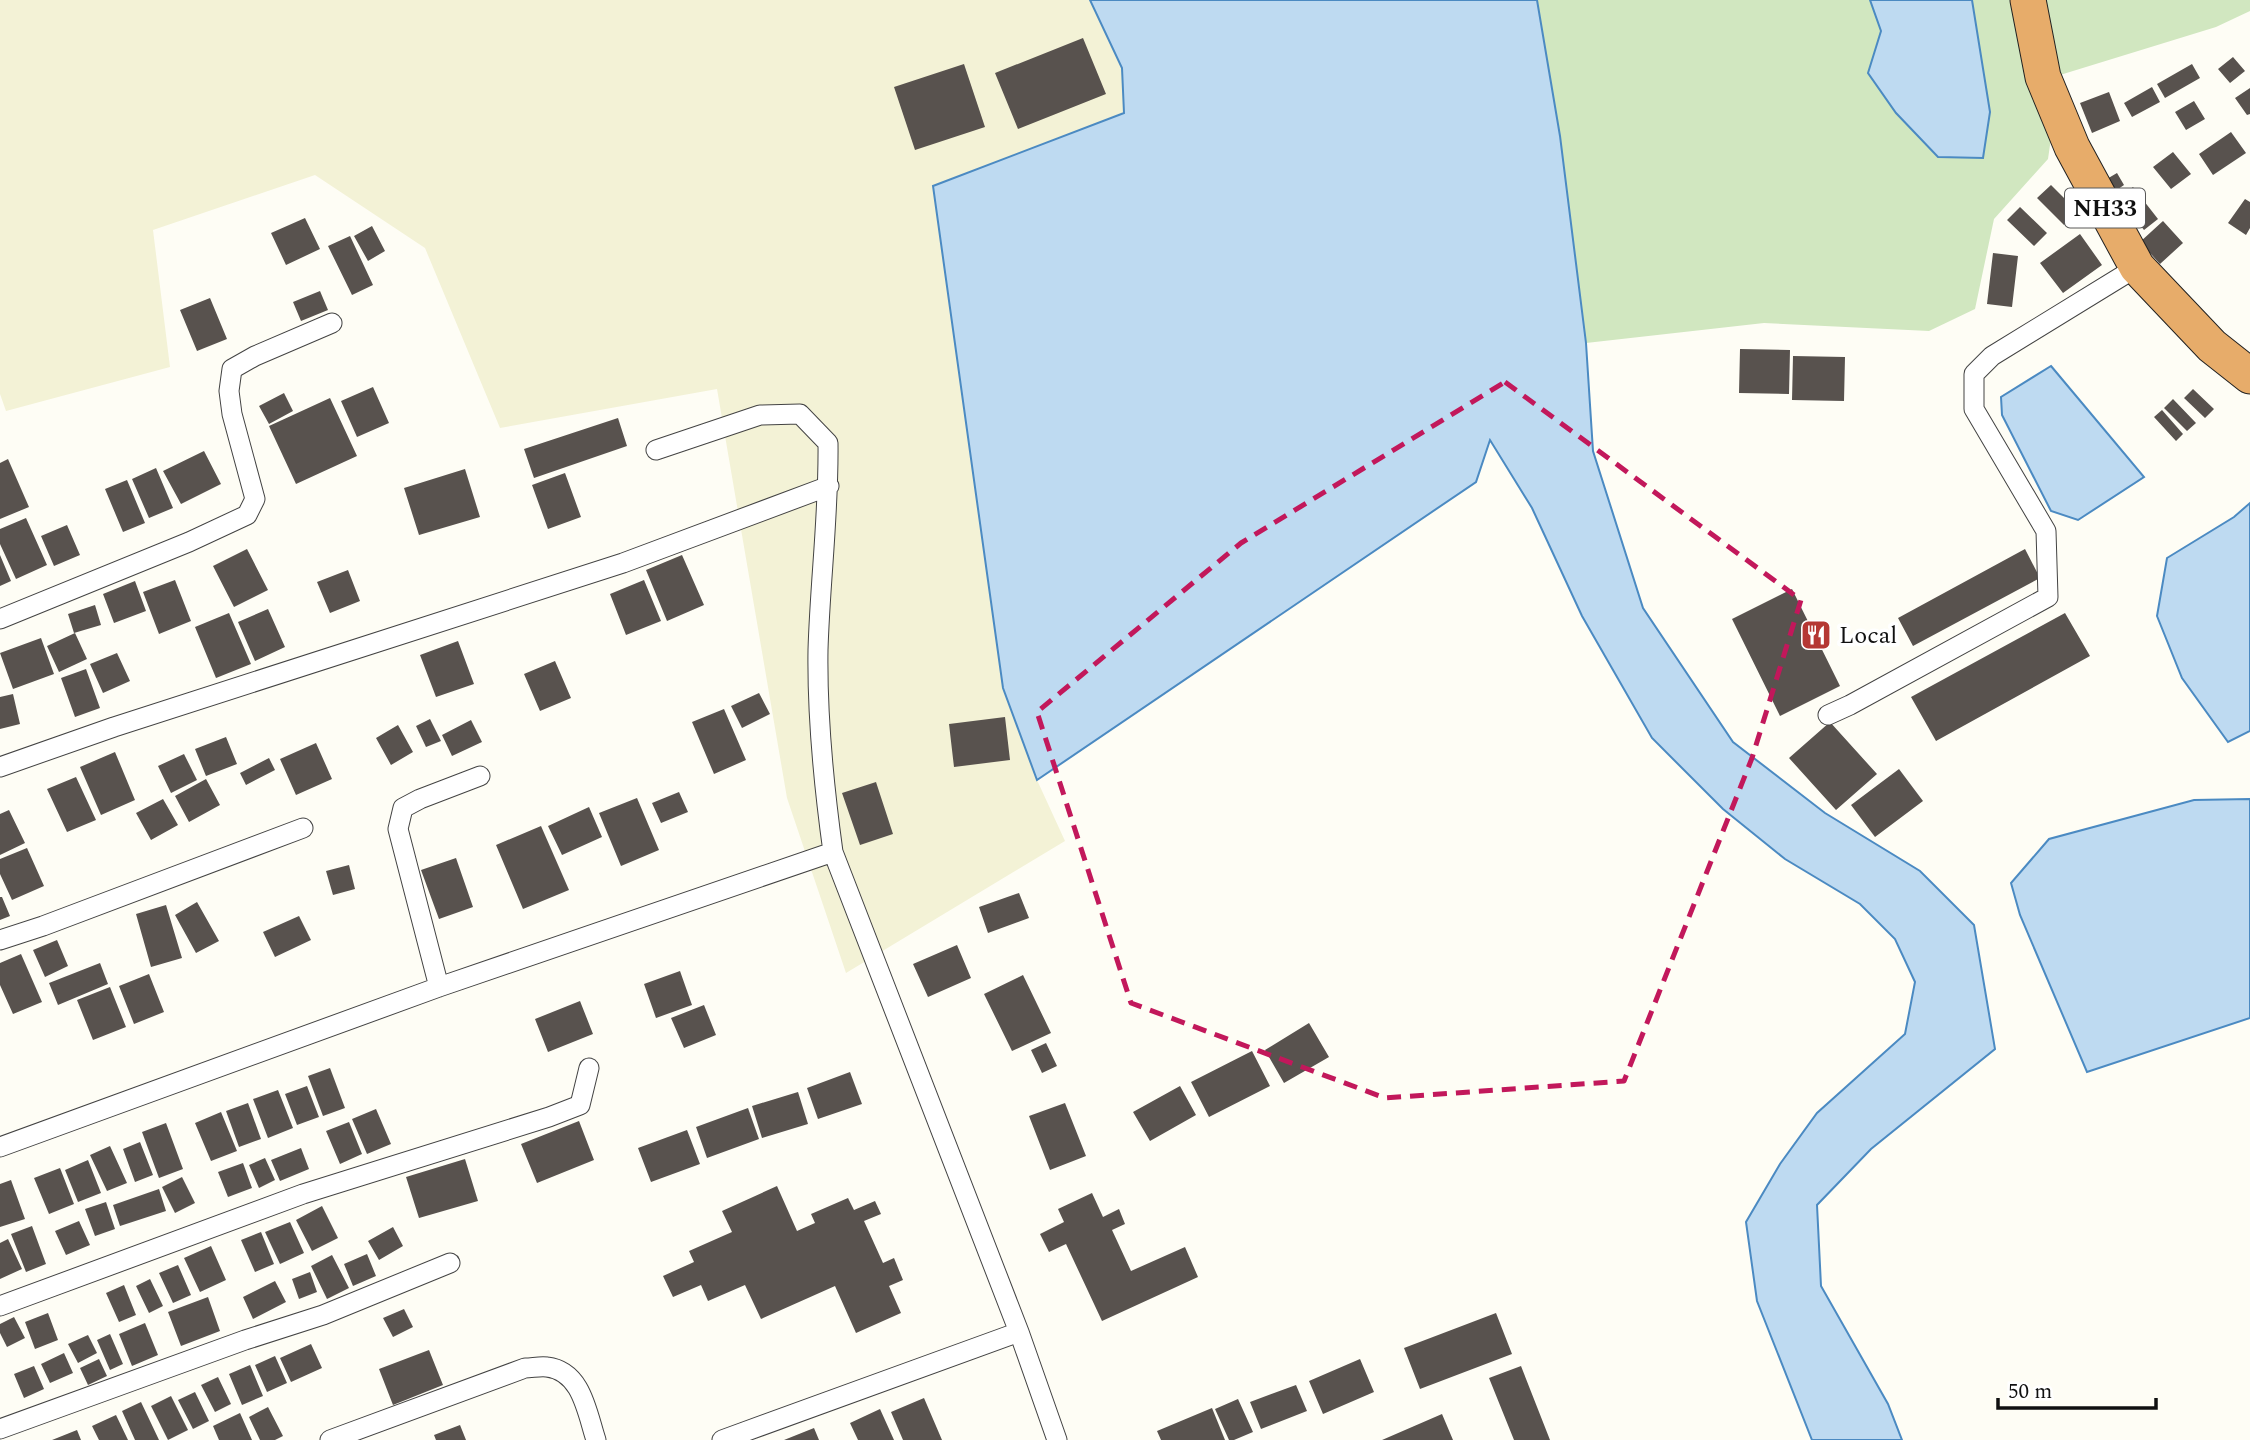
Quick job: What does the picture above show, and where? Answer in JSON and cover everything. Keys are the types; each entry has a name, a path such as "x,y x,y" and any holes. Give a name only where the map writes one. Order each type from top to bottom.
{"highway":[{"name":"NH33","path":"2028,0 2043,77 2072,147 2137,267 2212,346 2250,376"}],"street":[{"path":"1828,715 2048,597 2046,531 1974,409 1974,374 1992,356 2137,267"},
{"path":"0,619 177,548 247,515 255,499 232,414 229,391 232,369 255,356 332,323"},
{"path":"656,450 760,415 800,414 828,443 829,486 818,652 823,785 833,852 1019,1332 1057,1440"},
{"path":"0,767 114,727 624,563 829,486"},
{"path":"439,987 398,829 403,808 480,776"},
{"path":"0,940 303,828"},
{"path":"0,1147 439,987 833,852"},
{"path":"0,1306 303,1194 559,1114 580,1105 589,1068"},
{"path":"0,1429 245,1339 323,1315 450,1263"},
{"path":"722,1440 1019,1332"},
{"path":"330,1440 525,1368 547,1367 565,1372 578,1386 596,1440"}],"highlighted area":[{"path":"1505,382 1801,600 1752,758 1624,1081 1385,1098 1131,1003 1037,712 1241,543"}],"green space":[{"path":"0,0 1090,0 1122,68 1124,113 933,187 1037,780 1065,841 846,973 787,798 717,389 500,428 425,248 315,175 153,230 170,367 6,411 0,394"},
{"path":"1537,0 2250,0 2250,11 2216,27 2060,75 2048,159 1994,219 1975,309 1929,331 1764,323 1586,343 1560,136"}],"water":[{"path":"1090,0 1537,0 1560,136 1586,343 1593,451 1643,608 1733,742 1825,813 1920,871 1974,925 1995,1049 1871,1149 1817,1205 1821,1286 1888,1404 1902,1440 1812,1440 1757,1301 1746,1222 1780,1164 1817,1113 1905,1034 1915,982 1895,939 1860,904 1785,859 1723,809 1652,738 1582,616 1532,508 1490,440 1476,482 1037,780 1003,688 933,186 1124,113 1122,68"},
{"path":"1870,0 1972,0 1990,112 1983,158 1938,157 1896,113 1868,73 1881,31"},
{"path":"2051,366 2144,477 2078,520 2051,511 2002,415 2001,397"},
{"path":"2250,503 2250,731 2228,742 2182,678 2157,616 2167,558 2234,517"},
{"path":"2250,799 2250,1018 2087,1072 2020,915 2011,883 2049,839 2194,800"}],"building":[{"path":"1083,38 1106,94 1018,129 995,73"},
{"path":"2233,57 2245,71 2230,83 2218,69"},
{"path":"964,64 985,127 915,150 894,87"},
{"path":"2192,64 2200,78 2165,98 2157,84"},
{"path":"2152,87 2160,102 2132,117 2124,103"},
{"path":"2250,88 2250,114 2247,115 2235,98"},
{"path":"2109,92 2120,121 2092,133 2080,103"},
{"path":"2194,101 2205,119 2186,130 2175,112"},
{"path":"2231,132 2246,153 2213,175 2199,154"},
{"path":"2173,152 2191,174 2171,189 2153,167"},
{"path":"2117,173 2124,185 2108,196 2100,183"},
{"path":"2051,185 2078,212 2064,225 2037,198"},
{"path":"2133,187 2158,219 2144,230 2119,198"},
{"path":"2245,199 2250,202 2250,228 2246,235 2228,223"},
{"path":"2020,207 2047,233 2034,246 2007,220"},
{"path":"305,218 320,249 286,265 271,233"},
{"path":"2163,221 2183,243 2160,264 2140,242"},
{"path":"372,226 385,251 368,261 354,236"},
{"path":"2080,234 2102,265 2063,293 2040,263"},
{"path":"350,236 373,285 352,295 328,246"},
{"path":"1993,253 2018,256 2012,307 1987,304"},
{"path":"320,291 328,310 301,321 293,302"},
{"path":"210,298 227,339 197,351 180,310"},
{"path":"1740,349 1790,350 1789,394 1739,393"},
{"path":"1793,356 1845,357 1844,401 1792,400"},
{"path":"373,387 389,423 357,437 341,401"},
{"path":"2193,389 2214,409 2205,418 2184,398"},
{"path":"284,393 293,411 269,424 259,406"},
{"path":"330,398 357,456 296,484 269,426"},
{"path":"2173,399 2196,423 2187,431 2164,408"},
{"path":"2162,410 2183,434 2176,441 2154,417"},
{"path":"618,418 627,446 534,478 524,449"},
{"path":"204,451 221,484 181,504 163,471"},
{"path":"8,459 29,507 0,519 0,463"},
{"path":"156,468 173,508 149,518 132,479"},
{"path":"465,469 480,517 419,535 404,488"},
{"path":"565,473 581,517 548,529 532,485"},
{"path":"127,480 145,523 123,532 105,489"},
{"path":"26,518 47,565 16,579 0,544 0,529"},
{"path":"67,525 80,555 54,566 41,536"},
{"path":"247,549 268,590 234,607 213,566"},
{"path":"2025,549 2040,578 1913,646 1898,618"},
{"path":"0,555 11,581 0,586"},
{"path":"682,555 704,605 667,621 646,570"},
{"path":"348,570 360,601 330,613 317,582"},
{"path":"175,580 191,621 159,634 143,592"},
{"path":"644,580 661,621 626,635 610,594"},
{"path":"135,581 146,611 114,623 103,594"},
{"path":"1792,589 1840,686 1780,716 1732,619"},
{"path":"95,605 101,625 74,633 68,614"},
{"path":"268,609 285,647 255,661 238,622"},
{"path":"229,613 251,664 216,678 195,627"},
{"path":"2065,613 2090,656 1936,741 1911,697"},
{"path":"75,633 87,659 59,672 47,646"},
{"path":"41,638 54,674 13,689 0,653"},
{"path":"458,641 474,684 436,697 420,655"},
{"path":"117,653 130,681 103,693 90,664"},
{"path":"555,661 571,698 540,711 524,674"},
{"path":"86,669 100,708 75,717 61,678"},
{"path":"759,693 770,714 742,728 731,706"},
{"path":"13,694 20,724 0,729 0,697"},
{"path":"724,709 746,760 714,774 692,722"},
{"path":"1005,717 1010,760 954,767 949,724"},
{"path":"430,719 441,741 426,747 416,726"},
{"path":"471,720 482,742 452,756 442,735"},
{"path":"1830,722 1877,774 1836,810 1789,758"},
{"path":"398,725 413,752 391,765 376,738"},
{"path":"226,737 237,764 206,776 195,749"},
{"path":"316,743 332,779 296,795 280,759"},
{"path":"115,752 135,800 101,815 80,767"},
{"path":"184,754 197,780 171,793 158,766"},
{"path":"269,758 275,770 246,785 240,773"},
{"path":"1899,769 1923,801 1875,837 1851,805"},
{"path":"76,777 96,820 67,832 47,789"},
{"path":"206,779 220,805 189,822 175,796"},
{"path":"876,782 893,834 860,845 842,793"},
{"path":"679,792 688,812 661,823 652,803"},
{"path":"637,798 659,850 621,866 599,813"},
{"path":"163,799 178,825 151,840 136,813"},
{"path":"589,807 602,837 562,855 548,826"},
{"path":"9,810 25,843 0,855 0,814"},
{"path":"541,826 569,890 523,909 496,845"},
{"path":"27,848 44,886 12,900 0,874 0,859"},
{"path":"456,858 473,907 439,919 421,870"},
{"path":"349,865 355,889 333,895 326,871"},
{"path":"1019,893 1029,918 988,933 979,907"},
{"path":"0,897 10,916 0,920"},
{"path":"197,902 219,941 196,953 175,915"},
{"path":"166,905 182,958 151,967 136,914"},
{"path":"299,916 311,940 275,957 263,932"},
{"path":"57,940 68,966 45,977 33,950"},
{"path":"957,945 971,978 928,997 913,964"},
{"path":"21,954 42,1002 13,1014 0,985 0,963"},
{"path":"100,963 108,984 58,1005 49,983"},
{"path":"680,971 692,1005 656,1018 644,984"},
{"path":"149,974 164,1012 134,1024 119,986"},
{"path":"1023,975 1051,1033 1012,1051 984,994"},
{"path":"110,987 126,1027 93,1040 77,1000"},
{"path":"580,1001 593,1034 548,1052 535,1019"},
{"path":"704,1005 716,1035 684,1048 671,1018"},
{"path":"1309,1023 1329,1057 1284,1083 1265,1050"},
{"path":"1046,1043 1057,1066 1042,1073 1031,1050"},
{"path":"1252,1051 1270,1086 1209,1117 1191,1082"},
{"path":"330,1068 345,1108 323,1116 308,1076"},
{"path":"850,1072 862,1104 818,1119 807,1088"},
{"path":"307,1086 319,1117 297,1125 285,1094"},
{"path":"1180,1086 1196,1115 1150,1141 1133,1112"},
{"path":"278,1090 293,1128 268,1138 253,1099"},
{"path":"798,1092 808,1124 762,1138 752,1106"},
{"path":"248,1103 261,1139 239,1147 226,1111"},
{"path":"1065,1103 1086,1156 1050,1170 1029,1116"},
{"path":"748,1108 759,1139 707,1158 696,1127"},
{"path":"376,1109 391,1144 367,1154 352,1119"},
{"path":"221,1112 237,1151 211,1161 195,1123"},
{"path":"579,1121 594,1160 537,1183 521,1144"},
{"path":"349,1122 362,1154 340,1164 326,1131"},
{"path":"166,1123 183,1169 159,1178 142,1132"},
{"path":"687,1130 700,1164 651,1182 638,1148"},
{"path":"140,1142 153,1175 135,1182 123,1149"},
{"path":"110,1146 127,1183 107,1191 90,1155"},
{"path":"301,1148 309,1169 280,1181 271,1160"},
{"path":"265,1158 275,1180 259,1188 249,1165"},
{"path":"465,1159 478,1201 419,1218 406,1177"},
{"path":"88,1160 101,1193 78,1202 65,1170"},
{"path":"243,1163 252,1188 228,1197 218,1172"},
{"path":"60,1168 74,1204 49,1214 34,1178"},
{"path":"182,1177 195,1203 175,1213 162,1187"},
{"path":"11,1180 25,1219 0,1227 0,1184"},
{"path":"777,1186 797,1231 815,1223 811,1214 848,1198 854,1210 875,1201 881,1214 864,1221 883,1263 894,1258 903,1280 889,1286 901,1313 856,1333 835,1286 761,1319 745,1285 708,1301 701,1285 673,1297 663,1276 694,1262 689,1251 732,1232 722,1211"},
{"path":"159,1189 166,1211 120,1226 113,1205"},
{"path":"1092,1193 1103,1217 1119,1209 1125,1224 1112,1230 1131,1271 1185,1247 1198,1277 1102,1321 1066,1244 1049,1252 1040,1234 1064,1222 1058,1209"},
{"path":"106,1202 115,1229 95,1236 85,1209"},
{"path":"322,1206 338,1238 312,1251 296,1220"},
{"path":"79,1221 90,1245 66,1255 55,1231"},
{"path":"290,1222 304,1253 280,1264 265,1232"},
{"path":"32,1226 46,1264 26,1272 11,1234"},
{"path":"393,1227 403,1246 379,1260 368,1241"},
{"path":"261,1232 274,1264 255,1272 241,1240"},
{"path":"8,1239 22,1269 0,1279 0,1243"},
{"path":"211,1246 226,1280 200,1292 184,1258"},
{"path":"367,1254 376,1276 353,1286 344,1264"},
{"path":"332,1255 349,1288 327,1299 311,1266"},
{"path":"178,1265 191,1295 173,1303 159,1273"},
{"path":"310,1272 317,1292 299,1299 292,1279"},
{"path":"150,1279 163,1306 149,1313 136,1286"},
{"path":"275,1281 286,1302 253,1319 243,1297"},
{"path":"124,1285 136,1315 119,1322 106,1293"},
{"path":"208,1297 220,1331 181,1346 168,1312"},
{"path":"404,1309 413,1327 393,1337 383,1318"},
{"path":"48,1313 58,1340 35,1349 25,1322"},
{"path":"1496,1313 1512,1354 1420,1389 1404,1348"},
{"path":"14,1317 25,1338 7,1347 0,1333 0,1324"},
{"path":"145,1323 158,1355 132,1366 119,1334"},
{"path":"110,1334 123,1364 110,1370 97,1340"},
{"path":"88,1335 97,1353 78,1363 68,1344"},
{"path":"311,1344 322,1368 291,1382 280,1358"},
{"path":"429,1350 443,1385 393,1405 379,1369"},
{"path":"64,1353 73,1373 50,1383 41,1364"},
{"path":"275,1356 287,1383 267,1392 255,1365"},
{"path":"99,1359 107,1376 88,1385 80,1368"},
{"path":"1360,1359 1374,1392 1323,1414 1309,1381"},
{"path":"250,1365 263,1396 242,1405 229,1374"},
{"path":"34,1366 44,1389 24,1398 14,1374"},
{"path":"1521,1366 1550,1440 1514,1440 1489,1378"},
{"path":"218,1377 231,1404 215,1412 201,1385"},
{"path":"1296,1385 1307,1411 1261,1429 1250,1402"},
{"path":"195,1392 209,1421 193,1429 178,1400"},
{"path":"171,1396 188,1430 168,1440 151,1406"},
{"path":"924,1398 942,1440 903,1440 891,1412"},
{"path":"1238,1399 1253,1432 1229,1440 1215,1409"},
{"path":"141,1402 159,1440 135,1440 122,1411"},
{"path":"268,1407 283,1436 275,1440 260,1440 249,1417"},
{"path":"1212,1408 1225,1440 1161,1440 1157,1431"},
{"path":"880,1409 894,1440 858,1440 850,1423"},
{"path":"240,1413 252,1440 219,1440 213,1426"},
{"path":"1442,1414 1453,1440 1382,1440"},
{"path":"116,1415 128,1440 99,1440 92,1426"},
{"path":"460,1425 466,1440 436,1440 434,1435"},
{"path":"814,1428 819,1440 784,1440"},
{"path":"77,1430 81,1440 52,1440"}],"place":[{"name":"Local","path":"1816,635"}]}
